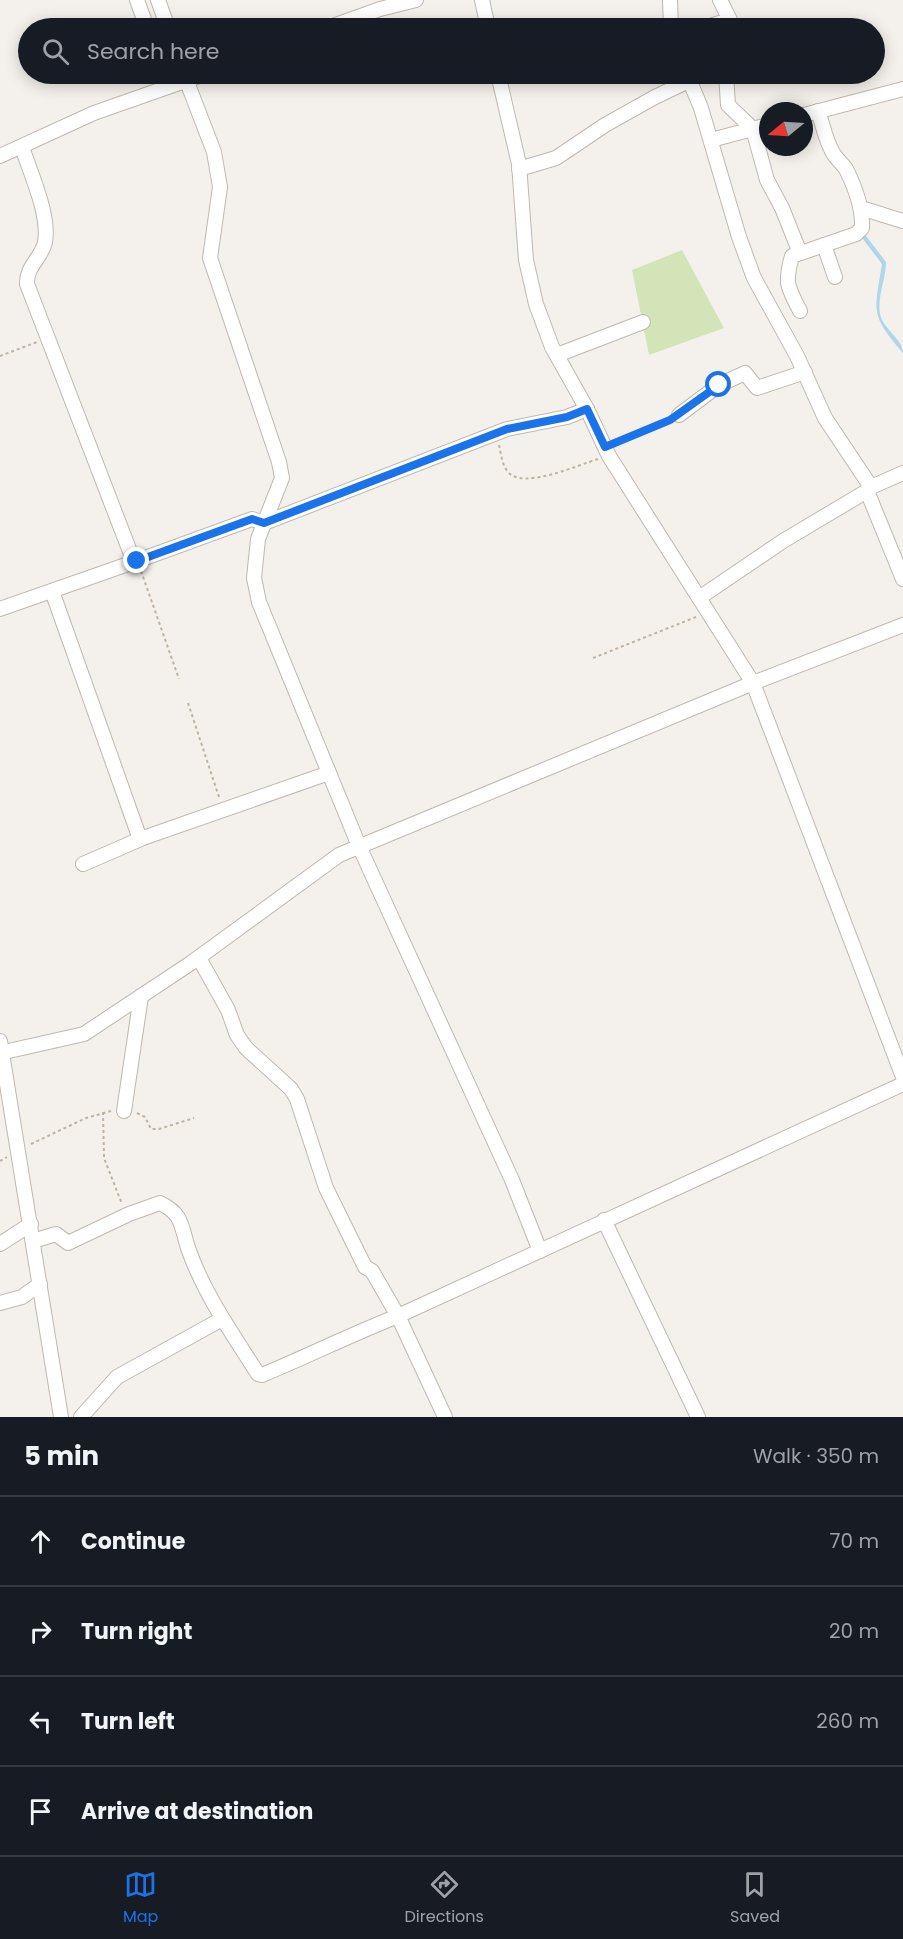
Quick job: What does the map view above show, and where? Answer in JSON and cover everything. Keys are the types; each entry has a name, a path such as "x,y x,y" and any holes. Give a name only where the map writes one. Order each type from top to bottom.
{"street":[{"path":"137,0 143,18"},
{"path":"158,0 164,18"},
{"path":"355,18 416,0"},
{"path":"482,0 486,18"},
{"path":"669,0 670,18"},
{"path":"720,0 729,18"},
{"path":"0,156 94,113 173,84"},
{"path":"188,84 214,152 220,187 210,258 279,462 282,478 258,539 254,578 259,602 359,846 512,1180 540,1251"},
{"path":"500,84 519,169 526,260 536,304 552,347 587,409 607,451 753,682 903,1077"},
{"path":"519,169 556,158 677,84"},
{"path":"691,84 754,278 805,372 825,418 869,489 903,579"},
{"path":"727,84 728,105 753,129 767,180 782,208 800,254"},
{"path":"813,112 903,89"},
{"path":"800,311 787,285 787,273 792,256 856,234 862,228 861,207 845,168 834,155 826,138 818,111"},
{"path":"711,140 759,127"},
{"path":"22,147 44,220 46,240 43,249 26,275 27,284 136,562"},
{"path":"861,207 903,221"},
{"path":"824,245 835,277"},
{"path":"557,355 643,322"},
{"path":"679,415 719,385 745,373 757,388 805,372"},
{"path":"0,609 252,519 264,523 507,429 567,417 587,409"},
{"path":"699,598 783,541 869,489 903,473"},
{"path":"52,591 140,839"},
{"path":"61,1417 1,1049 84,1034 199,958 339,855 753,682 903,625"},
{"path":"83,864 140,839 329,773"},
{"path":"199,958 228,1010 237,1035 246,1048 291,1089 297,1099 326,1188 365,1267 372,1271 398,1316 445,1417"},
{"path":"124,1111 141,996"},
{"path":"33,1241 56,1234 68,1244 129,1214 160,1203 173,1209 181,1223 204,1288 258,1374 262,1376 903,1084"},
{"path":"604,1220 698,1417"},
{"path":"0,1244 31,1224"},
{"path":"0,1303 22,1297 40,1284"},
{"path":"81,1417 117,1377 222,1318"}],"path":[{"path":"0,356 15,352 47,337"},
{"path":"496,434 504,466 510,475 523,479 537,478 607,451 679,415"},
{"path":"136,562 179,679"},
{"path":"592,658 708,612"},
{"path":"188,703 224,810"},
{"path":"0,1161 60,1129 103,1112 124,1111 145,1117 151,1129 159,1129 194,1118"},
{"path":"103,1112 104,1158 123,1208 129,1214"}],"green space":[{"path":"682,250 724,328 649,355 632,270"}],"water":[{"path":"859,216 860,228 886,262 880,314 900,343 903,353 885,330 877,312 877,293 882,264 856,230 855,218"}],"route":[{"path":"137,561 252,519 264,523 507,429 567,417 587,409 605,447 670,420 719,385"}]}
